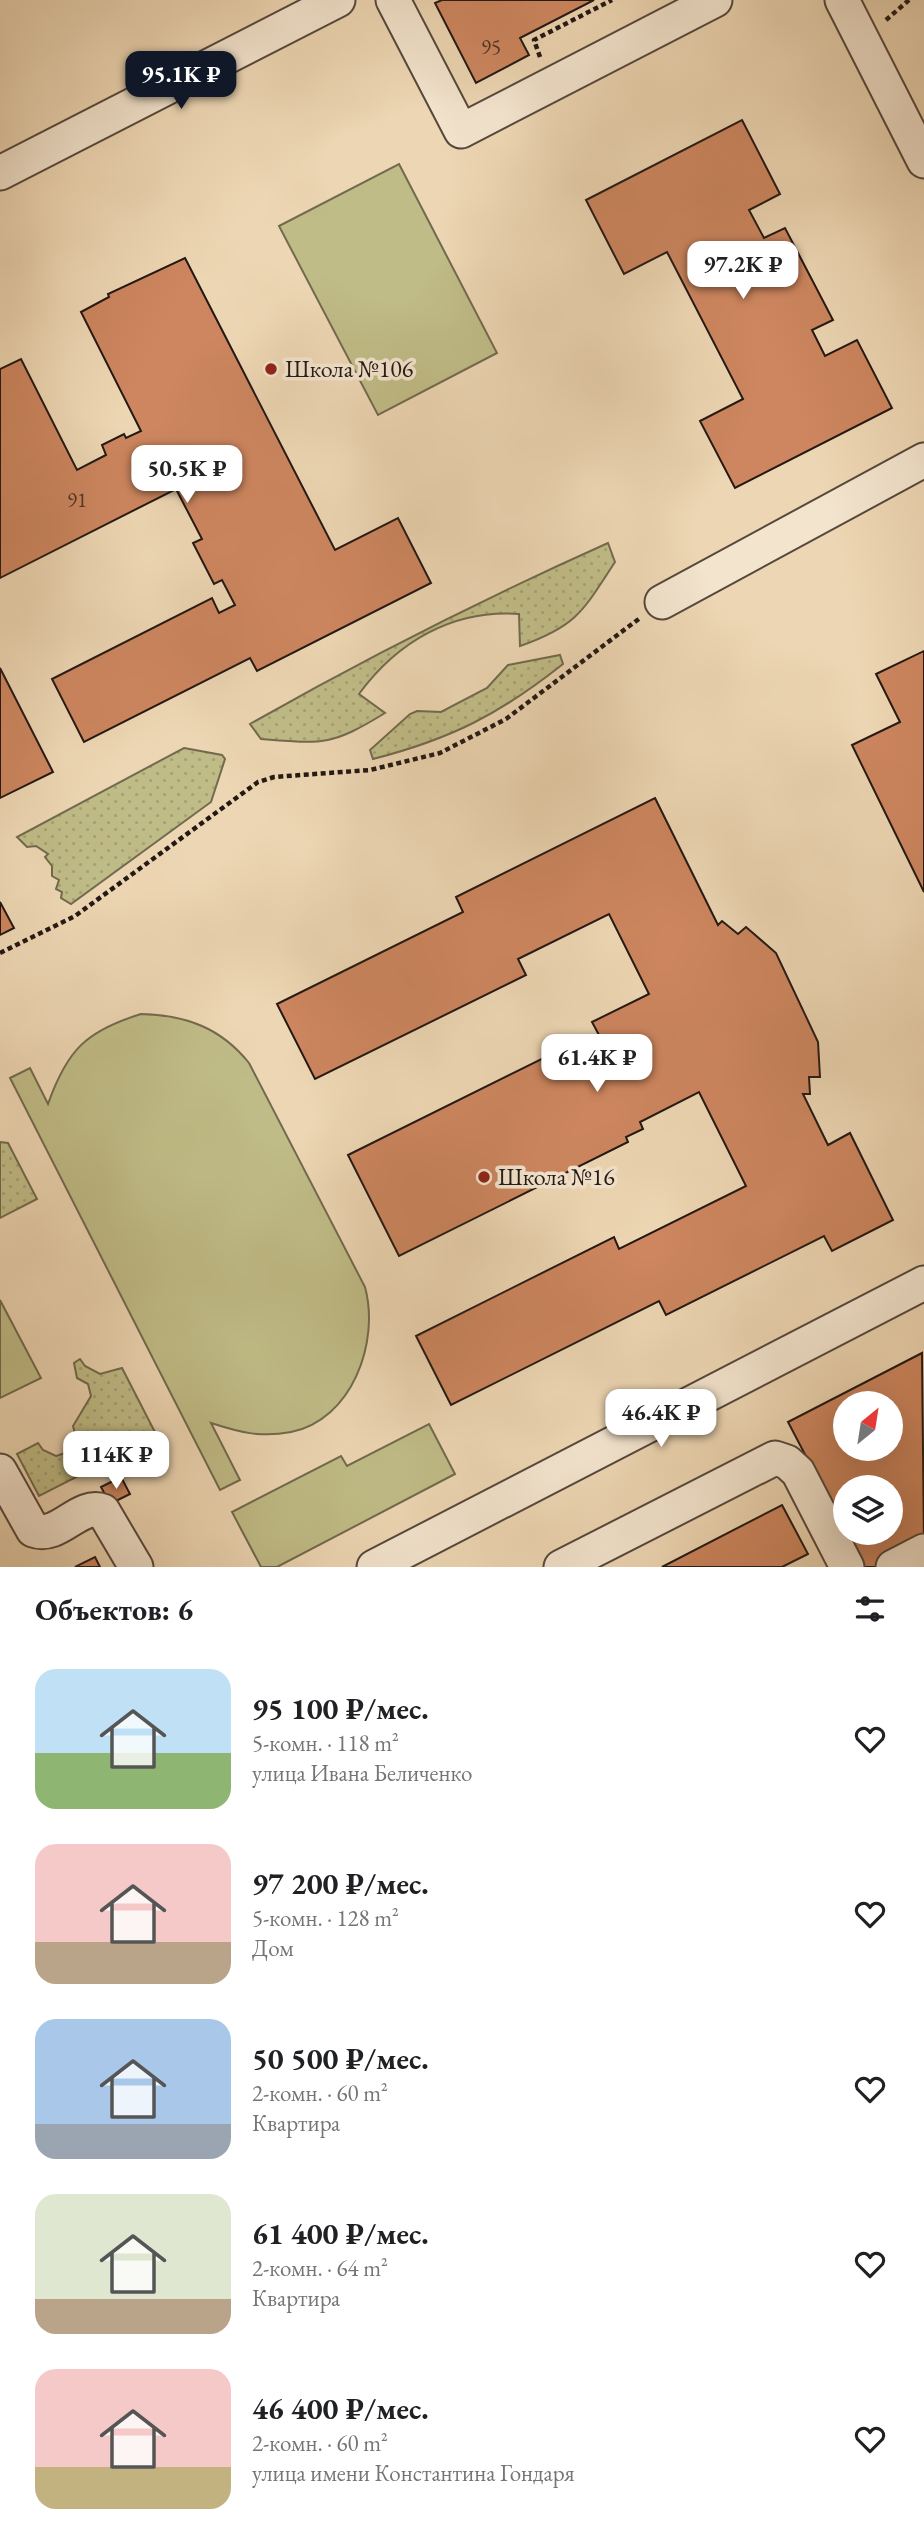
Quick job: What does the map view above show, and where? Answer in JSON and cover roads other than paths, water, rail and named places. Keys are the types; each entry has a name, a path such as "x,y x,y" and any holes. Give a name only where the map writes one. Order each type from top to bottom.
{"street":[{"path":"0,173 338,0"},
{"path":"393,0 461,131 715,0"},
{"path":"842,0 924,161"},
{"path":"662,602 924,460"},
{"path":"374,1567 924,1283"},
{"path":"561,1567 775,1458 787,1462 798,1472 847,1567"},
{"path":"16,1486 27,1524 41,1533 92,1510 103,1511 135,1567"},
{"path":"893,1567 924,1551"}],"place":[{"name":"Школа №106","path":"271,369"},
{"name":"Школа №16","path":"484,1177"}]}
